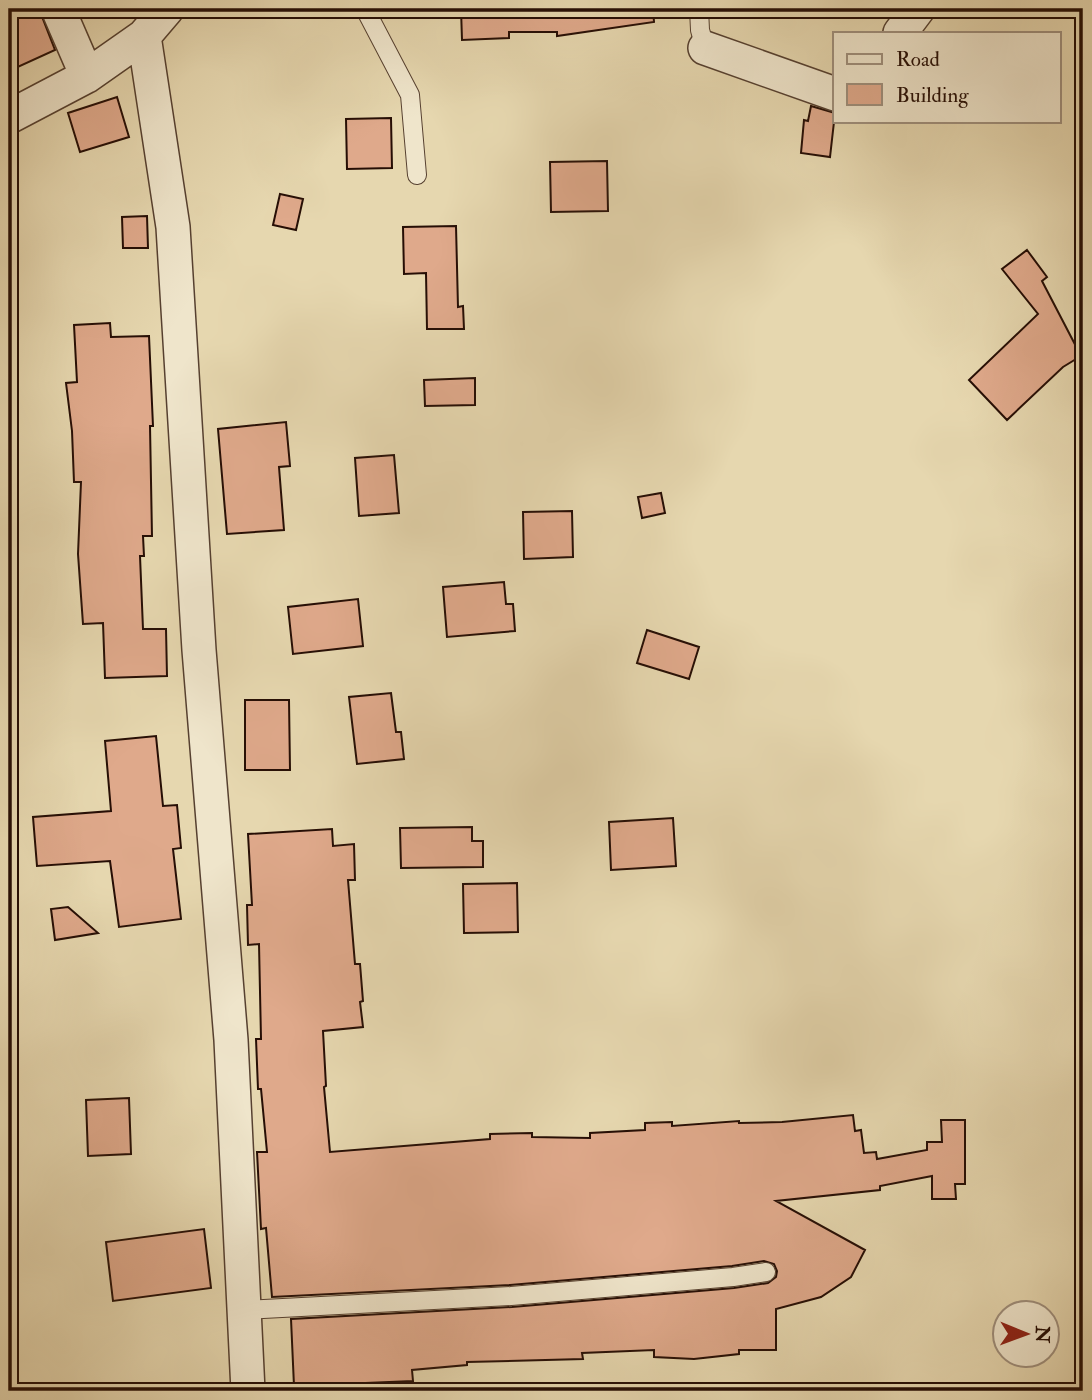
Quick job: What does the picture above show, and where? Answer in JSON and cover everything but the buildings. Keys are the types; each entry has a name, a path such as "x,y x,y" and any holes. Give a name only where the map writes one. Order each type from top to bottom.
{"street":[{"path":"58,9 87,76"},
{"path":"9,117 87,76 144,36 167,9"},
{"path":"901,32 918,9"},
{"path":"144,36 173,227 199,650 231,1040 248,1391"},
{"path":"705,48 833,93"}],"lane":[{"path":"365,9 410,96 417,175"},
{"path":"699,9 700,30 705,48"},
{"path":"244,1310 511,1296 766,1272"}]}
